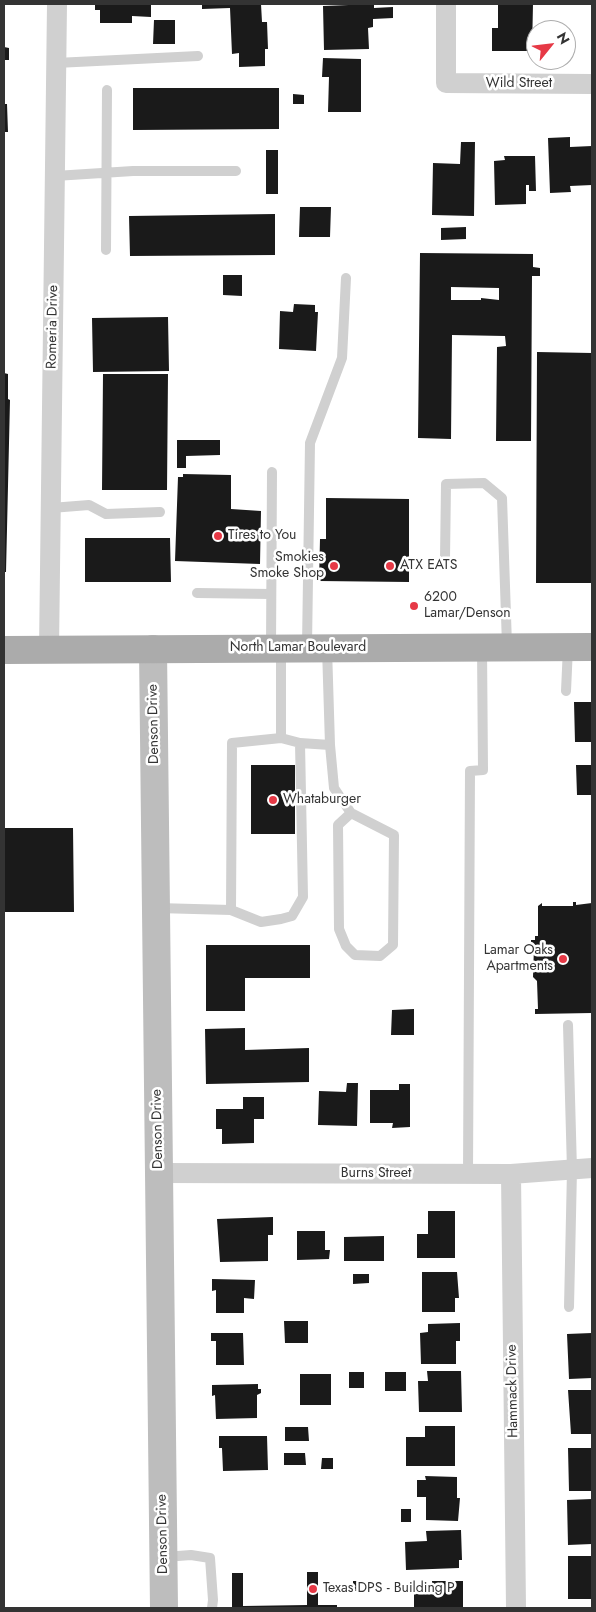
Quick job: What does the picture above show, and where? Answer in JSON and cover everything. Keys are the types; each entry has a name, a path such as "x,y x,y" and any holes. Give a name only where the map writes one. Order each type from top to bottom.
{"main road":[{"name":"North Lamar Boulevard","path":"4,650 580,647"}],"street":[{"name":"Romeria Drive","path":"49,650 57,4"},
{"name":"Wild Street","path":"446,4 446,83 592,84"},
{"name":"Denson Drive","path":"152,649 164,1608"},
{"name":"Burns Street","path":"159,1173 511,1174 592,1168"},
{"name":"Hammack Drive","path":"511,1174 516,1608"}],"lane":[{"path":"56,62 198,56"},
{"path":"106,250 107,90"},
{"path":"55,176 106,173 236,171"},
{"path":"281,738 296,648 310,443 342,358 346,278"},
{"path":"272,472 271,594 296,648 330,745 334,788 351,814 394,835 393,945 380,956 355,955 346,946 339,929 338,824 351,814"},
{"path":"445,559 446,484 484,483 502,498 494,647 483,770 470,771 468,1174"},
{"path":"51,508 89,505 106,514 160,512"},
{"path":"197,593 271,594"},
{"path":"566,691 580,647"},
{"path":"231,910 232,743 281,738 300,743 330,745"},
{"path":"156,908 231,910 261,922 282,920 292,916 303,897 300,743"},
{"path":"568,1025 572,1170 569,1307"},
{"path":"164,1557 191,1555 210,1558 212,1608"}],"building":[{"path":"95,4 151,4 151,17 132,16 132,23 100,23 100,10 95,10"},
{"path":"202,4 261,4 262,22 267,22 268,49 265,49 265,66 239,67 239,53 232,54 230,8 202,9"},
{"path":"374,4 374,8 393,7 393,18 373,19 373,27 368,28 369,49 324,50 323,6"},
{"path":"498,4 533,4 533,20 526,20 526,51 492,51 492,28 498,28"},
{"path":"154,20 175,20 175,44 153,44"},
{"path":"4,47 9,48 9,60 4,60"},
{"path":"323,58 361,59 361,112 328,112 329,77 322,77"},
{"path":"133,88 279,88 279,129 133,130"},
{"path":"293,94 304,95 304,104 293,104"},
{"path":"4,104 7,104 8,132 4,132"},
{"path":"570,137 570,147 592,146 592,185 570,186 571,192 550,193 548,138"},
{"path":"461,142 475,142 474,216 432,215 433,163 460,164"},
{"path":"266,150 278,150 278,194 266,194"},
{"path":"504,156 535,156 536,191 529,191 529,185 526,185 526,204 495,205 494,161 505,160"},
{"path":"300,207 331,207 330,237 299,237"},
{"path":"275,214 275,255 130,256 129,216"},
{"path":"466,227 466,239 441,240 441,228"},
{"path":"420,253 533,254 533,267 540,268 540,276 532,276 531,441 496,441 497,347 506,346 505,336 452,335 451,439 418,438","holes":["451,287 499,288 499,300 481,298 481,300 451,300"]},
{"path":"223,275 242,275 242,296 223,295"},
{"path":"294,304 315,305 315,312 318,312 316,351 279,349 280,311 293,312"},
{"path":"168,317 169,371 93,372 92,318"},
{"path":"537,352 592,353 592,583 536,583"},
{"path":"4,373 8,374 8,399 10,400 6,572 4,572"},
{"path":"103,374 168,374 167,490 102,490"},
{"path":"177,440 220,440 220,455 186,456 186,468 177,468"},
{"name":"Tires to You","path":"183,474 231,475 231,509 261,511 260,564 175,561 178,477 183,477"},
{"path":"326,498 409,499 409,582 319,581 320,539 326,539"},
{"path":"85,538 170,538 171,582 85,582"},
{"path":"574,702 592,702 592,742 575,742"},
{"name":"Whataburger","path":"251,765 295,765 295,834 251,834"},
{"path":"576,765 592,765 592,795 577,795"},
{"path":"4,828 73,828 74,912 4,912"},
{"name":"Lamar Oaks Apartments","path":"573,902 576,902 576,905 592,903 592,1013 535,1014 535,1009 538,1009 537,981 533,977 534,946 531,946 531,940 535,940 535,936 538,936 538,906 542,903 542,906 573,906"},
{"path":"206,945 310,945 310,978 245,978 245,1011 206,1011"},
{"path":"414,1009 414,1035 391,1035 392,1010"},
{"path":"245,1028 245,1050 309,1048 309,1082 206,1084 205,1029"},
{"path":"347,1083 358,1083 357,1126 318,1125 319,1091 346,1092"},
{"path":"399,1084 410,1084 410,1127 392,1128 393,1123 370,1123 370,1090 399,1090"},
{"path":"243,1097 264,1097 264,1119 254,1119 254,1143 222,1144 222,1129 216,1129 216,1109 243,1109"},
{"path":"428,1211 455,1211 455,1258 417,1258 417,1234 428,1234"},
{"path":"273,1217 273,1235 268,1235 268,1261 220,1262 217,1219"},
{"path":"297,1231 325,1231 325,1250 330,1250 329,1259 297,1260"},
{"path":"384,1236 384,1261 344,1261 344,1237"},
{"path":"422,1272 457,1272 459,1298 455,1298 455,1312 422,1312"},
{"path":"353,1274 369,1274 369,1283 353,1284"},
{"path":"212,1279 255,1280 254,1299 244,1298 244,1313 216,1313 216,1290 212,1291"},
{"path":"284,1321 308,1321 308,1343 285,1343"},
{"path":"460,1323 460,1341 456,1341 456,1364 421,1364 420,1333 428,1332 428,1324"},
{"path":"211,1333 243,1333 244,1365 216,1365 216,1341 211,1341"},
{"path":"592,1333 592,1378 569,1379 567,1334"},
{"path":"427,1371 461,1371 462,1412 419,1412 418,1381 428,1381"},
{"path":"349,1372 364,1372 364,1388 349,1388"},
{"path":"385,1372 406,1372 406,1391 385,1391"},
{"path":"300,1374 331,1374 331,1405 300,1405"},
{"path":"258,1384 258,1389 261,1389 261,1393 257,1395 257,1418 216,1419 215,1395 212,1396 212,1385"},
{"path":"568,1390 592,1390 592,1434 571,1434"},
{"path":"425,1426 455,1426 455,1466 406,1466 406,1437 425,1437"},
{"path":"285,1427 308,1427 309,1441 285,1441"},
{"path":"219,1436 267,1436 268,1470 223,1471 222,1448 219,1448"},
{"path":"568,1448 592,1448 592,1491 569,1491"},
{"path":"284,1453 305,1453 306,1465 284,1465"},
{"path":"322,1458 333,1458 333,1469 321,1469"},
{"path":"425,1476 457,1477 457,1498 460,1498 458,1521 426,1520 426,1497 417,1497 417,1480 426,1480"},
{"path":"592,1499 592,1544 568,1545 567,1500"},
{"path":"401,1509 411,1509 411,1522 401,1522"},
{"path":"461,1530 462,1560 459,1560 459,1568 406,1570 405,1542 427,1541 426,1531"},
{"path":"568,1556 592,1556 592,1599 568,1599"},
{"name":"Texas DPS - Building P","path":"307,1572 318,1572 318,1605 337,1605 337,1608 232,1608 232,1573 243,1573 243,1606 307,1605"},
{"path":"353,1581 362,1581 362,1591 353,1591"},
{"path":"432,1581 463,1581 463,1608 414,1608 414,1592 432,1592"}],"place":[{"name":"Tires to You","path":"218,536"},
{"name":"Smokies Smoke Shop","path":"334,566"},
{"name":"ATX EATS","path":"390,566"},
{"name":"6200 Lamar/Denson","path":"414,606"},
{"name":"Whataburger","path":"273,800"},
{"name":"Lamar Oaks Apartments","path":"563,959"},
{"name":"Texas DPS - Building P","path":"313,1589"}]}
